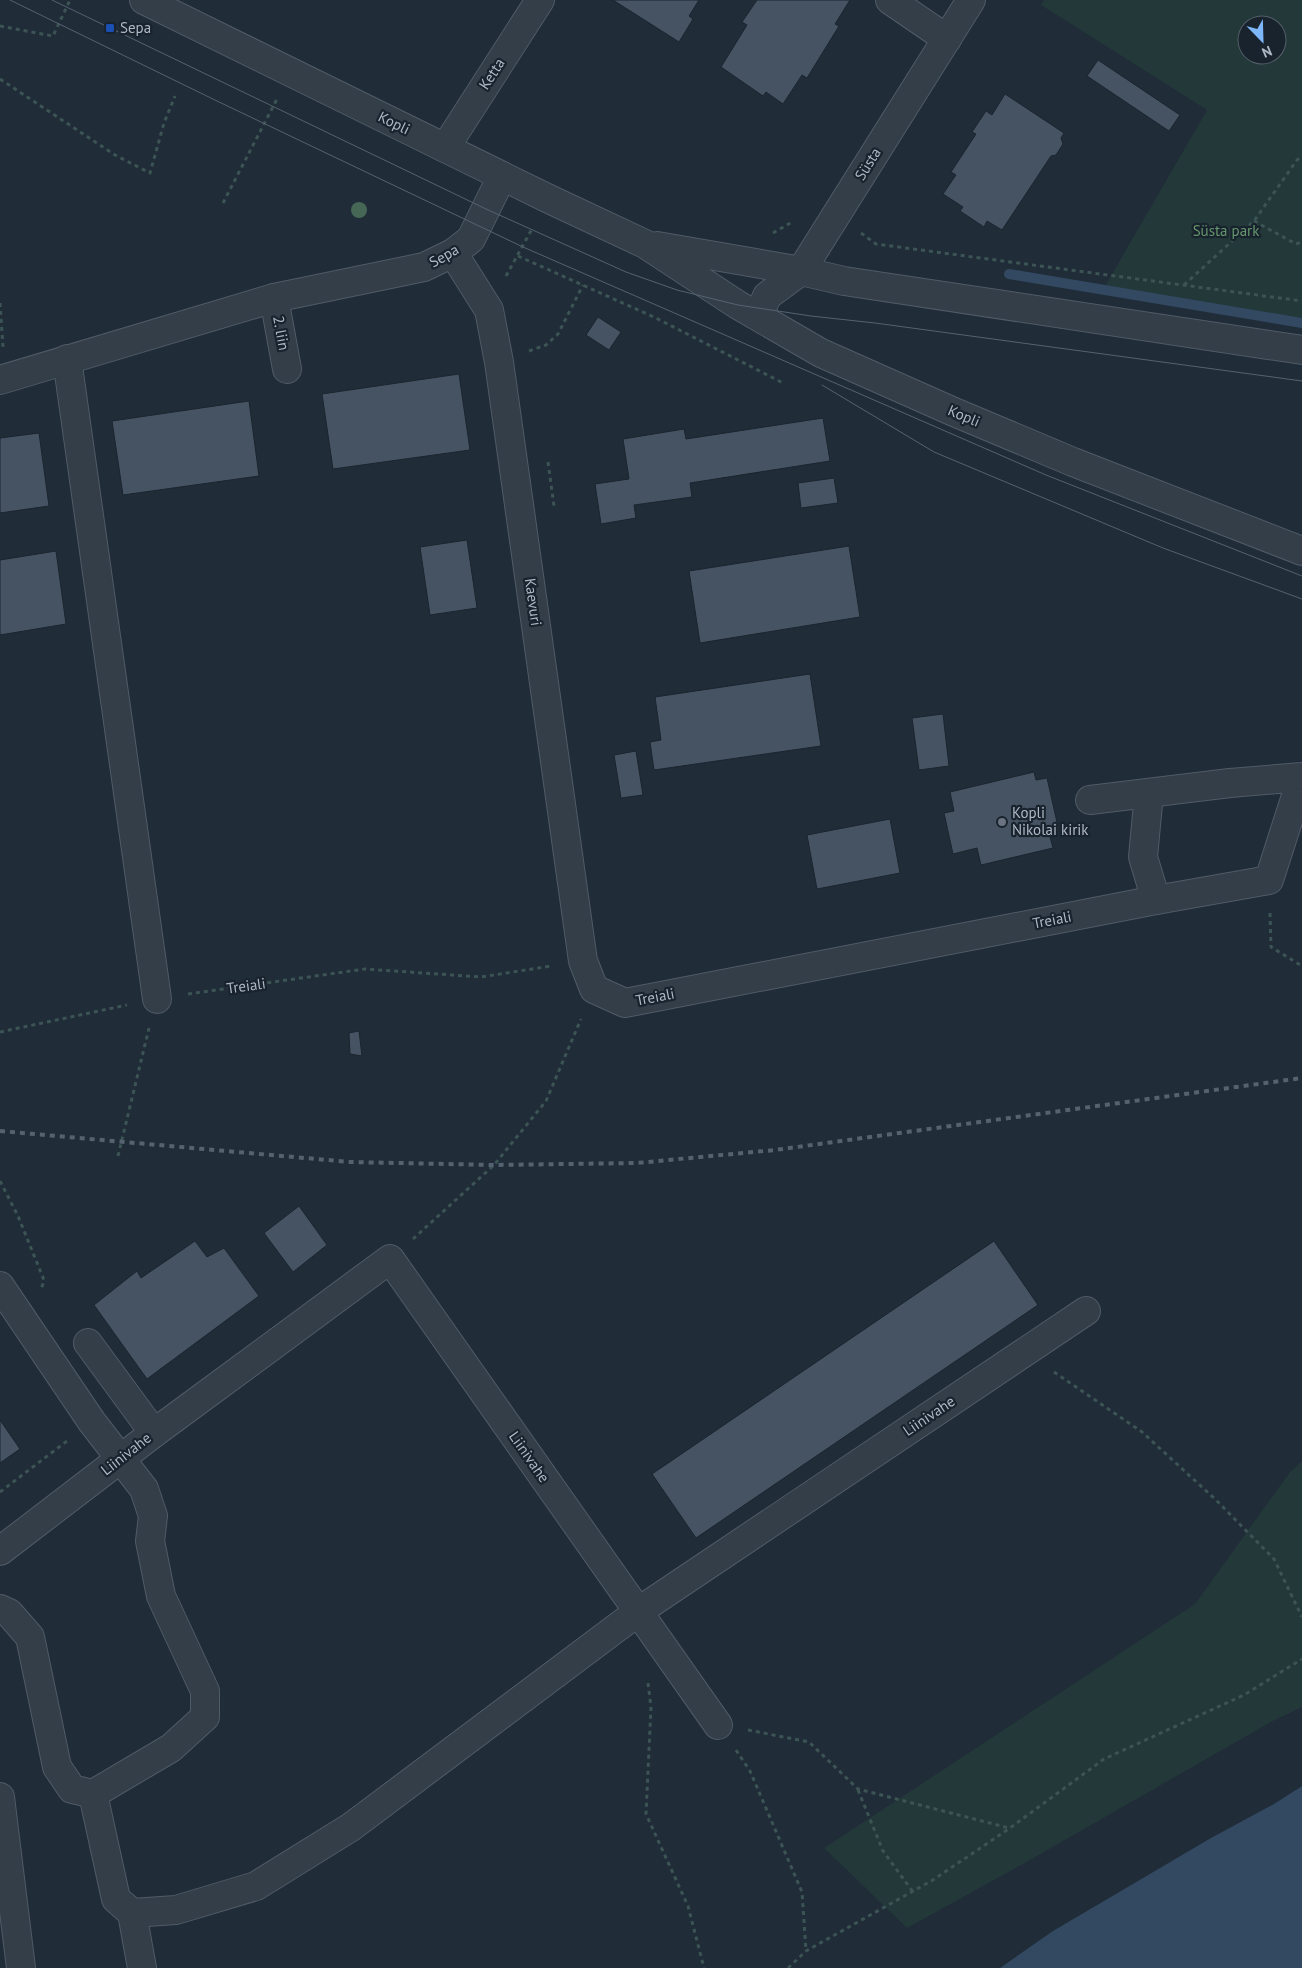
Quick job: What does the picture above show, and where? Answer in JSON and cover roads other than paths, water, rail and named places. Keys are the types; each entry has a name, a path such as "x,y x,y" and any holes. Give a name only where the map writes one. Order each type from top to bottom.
{"street":[{"name":"Kopli","path":"144,0 645,244 764,320 821,353 1072,462 1302,551"},
{"name":"Ketta","path":"445,148 540,0"},
{"path":"890,0 947,39"},
{"name":"Süsta","path":"764,320 762,308 767,296 801,271 971,0"},
{"name":"Sepa","path":"3,379 274,298 424,267 454,253 471,239 502,176"},
{"name":"Kopli","path":"645,244 801,271 844,281 1302,350"},
{"name":"Kaevuri","path":"454,253 490,310 499,362 583,960 594,989"},
{"name":"2. liin","path":"274,298 287,369"},
{"path":"67,359 156,999"},
{"name":"Treiali","path":"594,989 625,1003 1156,900 1269,880 1302,777 1230,783 1149,793"},
{"path":"1090,800 1149,793 1143,857 1156,900"},
{"name":"Liinivahe","path":"0,1551 154,1433 390,1259 639,1611 1086,1311"},
{"path":"0,1286 92,1422 122,1458 144,1489 153,1516 150,1541 161,1596 205,1691 206,1717 171,1748 93,1794 72,1789 58,1768 30,1637 9,1613 0,1610"},
{"path":"88,1343 154,1433"},
{"path":"132,1913 176,1910 256,1886 351,1827 639,1611 718,1724"},
{"path":"93,1794 116,1898 132,1913 142,1968"},
{"path":"0,1797 21,1968"}],"water":[{"path":"1302,1786 1302,1968 1000,1968 1053,1931"}],"waterway":[{"path":"1009,274 1302,323"}],"tram line":[{"path":"10,0 523,247 1046,475 1302,576"},
{"path":"52,0 486,209 626,272 677,290 738,305 811,316 1302,381"},
{"path":"822,385 934,452 1163,548 1302,599"}],"railway":[{"path":"0,1131 350,1162 494,1165 637,1163 775,1150 1302,1078"}],"place":[{"name":"Sepa","path":"110,28"},
{"name":"Kopli Nikolai kirik","path":"1002,822"}],"park label":[{"name":"Süsta park","path":"1226,231"}]}
